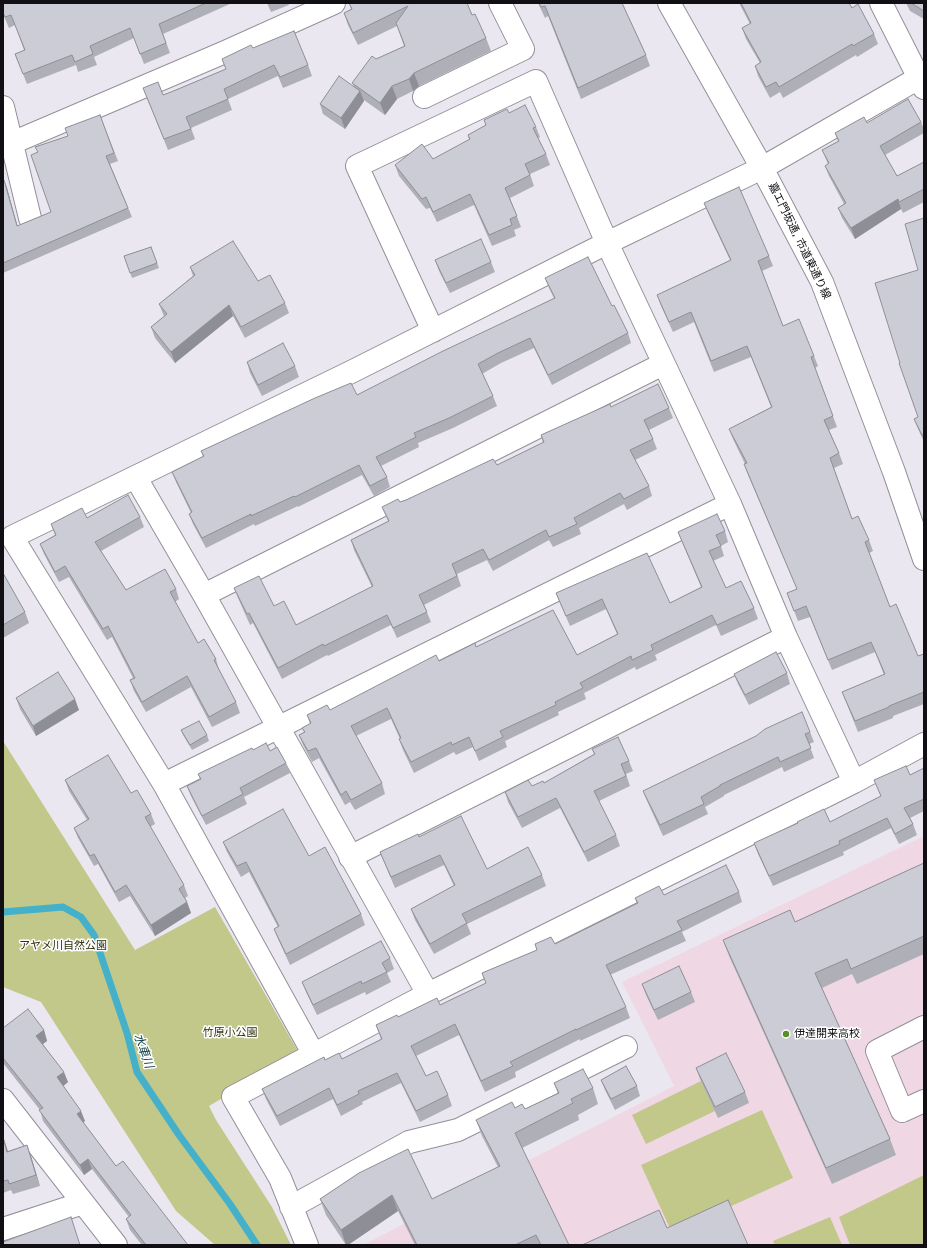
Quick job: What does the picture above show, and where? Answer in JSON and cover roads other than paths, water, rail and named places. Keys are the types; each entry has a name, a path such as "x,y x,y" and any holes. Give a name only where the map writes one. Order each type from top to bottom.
{"street":[{"path":"12,142 226,52 334,3"},
{"name":"嘉エ門坂通, 市道東通り線","path":"669,3 762,168 822,282 894,472 924,559"},
{"path":"313,1053 164,784 12,537 136,478 607,243 762,168 923,80 881,3"},
{"path":"424,97 523,49 503,8"},
{"path":"433,331 357,166 536,81 607,243 730,504 786,637 854,782"},
{"path":"3,108 30,218"},
{"path":"204,596 663,364"},
{"path":"136,478 428,994"},
{"path":"164,784 278,729 730,504"},
{"path":"350,857 786,637"},
{"path":"307,1245 280,1178 232,1097 313,1053 428,994 854,782 924,744"},
{"path":"924,1027 877,1051 902,1111 924,1101"},
{"path":"291,1207 409,1142 458,1130 626,1046"},
{"path":"3,1100 116,1245"},
{"path":"3,1229 83,1203"}],"waterway":[{"name":"水車川","path":"3,912 63,907 81,917 94,935 127,1033 137,1072 179,1135 230,1204 257,1245"}],"place":[{"name":"伊達開来高校","path":"786,1034"}],"park label":[{"name":"アヤメ川自然公園","path":"63,946"},
{"name":"竹原小公園","path":"230,1033"}]}
